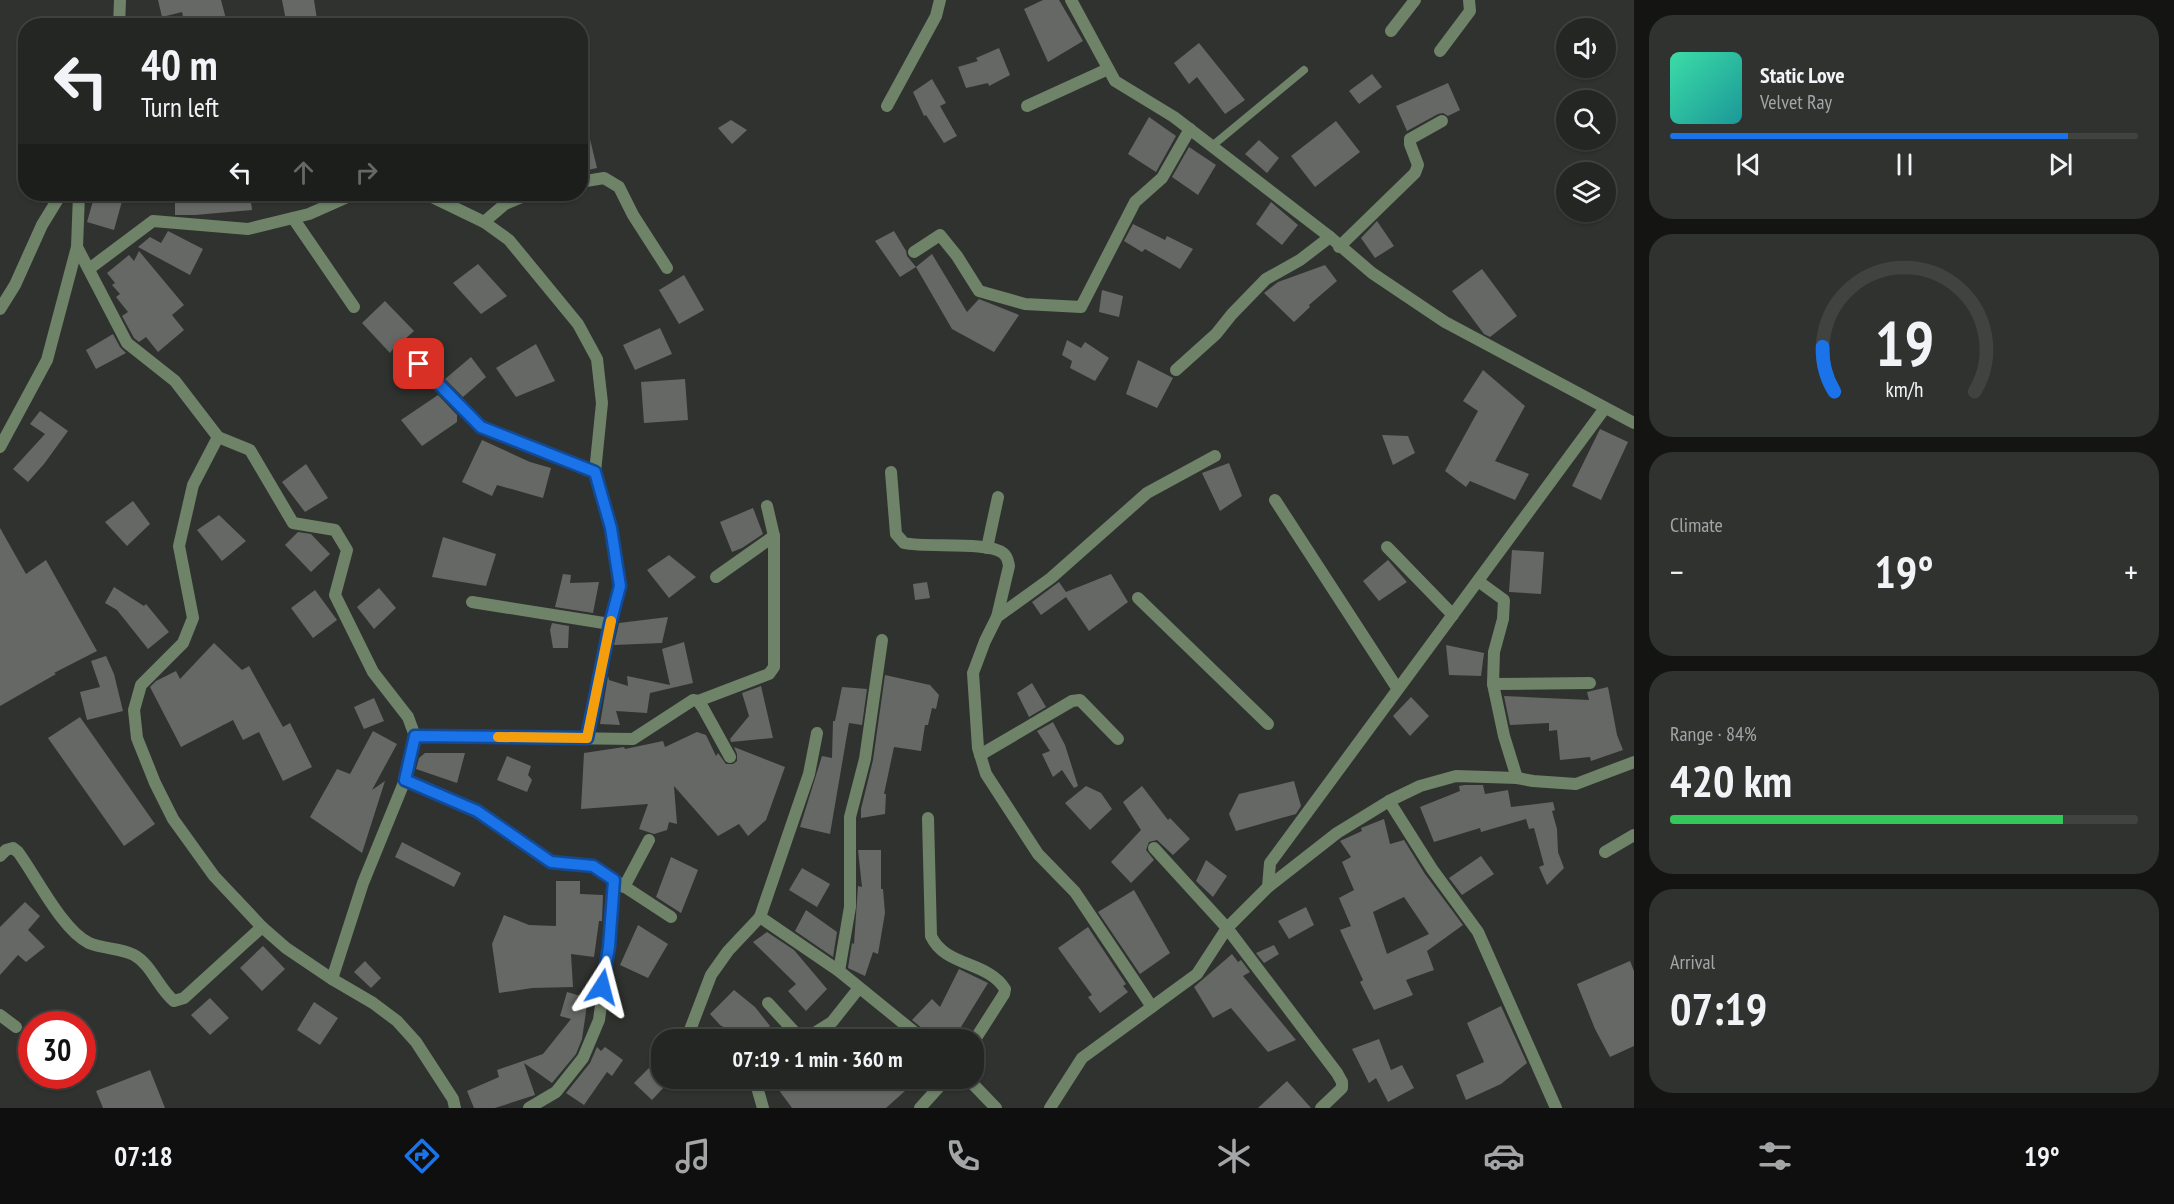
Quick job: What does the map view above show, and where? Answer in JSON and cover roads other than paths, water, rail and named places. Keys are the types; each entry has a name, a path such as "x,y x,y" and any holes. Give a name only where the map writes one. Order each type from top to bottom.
{"street":[{"path":"119,18 120,0"},
{"path":"887,106 936,16 940,0"},
{"path":"1071,0 1115,81 1174,117 1330,237 1372,273 1445,322 1634,423"},
{"path":"1391,31 1415,0"},
{"path":"1440,51 1470,11 1469,0"},
{"path":"1027,106 1108,69"},
{"path":"1339,246 1415,173 1418,165 1410,139 1442,121"},
{"path":"914,252 940,235 957,256 979,291 1025,304 1081,307 1135,202 1162,178 1190,129"},
{"path":"588,181 604,178 620,187 633,215 667,268"},
{"path":"0,309 19,276 42,225 57,201"},
{"path":"0,447 47,360 77,247 79,201"},
{"path":"88,269 153,221 248,229 309,214 338,201"},
{"path":"440,201 484,222 509,240 578,324 597,359 602,403 595,472 611,528 620,586 587,738"},
{"path":"484,222 505,204 512,201"},
{"path":"293,218 354,307"},
{"path":"1176,370 1216,334 1266,279 1300,260 1330,237"},
{"path":"77,247 127,343 175,381 218,437 250,450 294,523 335,530 347,550 335,595 373,672 408,717 415,736 405,780 363,883 332,979"},
{"path":"403,348 481,427 595,472"},
{"path":"1268,887 1270,863 1605,408"},
{"path":"218,437 193,486 178,546 193,618 183,643 141,685 134,710 137,738 154,783 173,819 214,876 262,927 286,948 373,1003 397,1021 416,1042 454,1104 442,1108"},
{"path":"997,617 1051,578 1147,493 1215,456"},
{"path":"891,472 896,534 904,543 987,548 1003,553 1008,558 1009,566 997,617 973,673 980,755 986,774 1038,854 1076,892 1152,1007"},
{"path":"987,548 998,497"},
{"path":"1275,500 1397,688"},
{"path":"415,736 633,739 693,700 698,701 769,674 774,667 774,536 767,506"},
{"path":"716,577 774,536"},
{"path":"1387,547 1453,615"},
{"path":"1478,581 1504,600 1503,619 1494,652 1493,684 1504,736 1517,778"},
{"path":"1138,598 1268,724"},
{"path":"472,602 610,624"},
{"path":"839,972 850,907 850,817 865,759 882,640"},
{"path":"1493,684 1590,683"},
{"path":"980,755 1072,701 1080,700 1118,739"},
{"path":"698,701 730,757"},
{"path":"690,1029 711,975 728,951 760,917 809,774 817,733"},
{"path":"1050,1108 1082,1058 1197,974 1227,928 1268,887 1337,833 1389,801 1420,786 1456,776 1517,778 1576,784 1634,762"},
{"path":"405,780 477,811 551,862 593,866 671,917"},
{"path":"1389,801 1432,869 1478,932 1556,1108"},
{"path":"928,818 931,936 942,952 995,976 1005,989 982,1029"},
{"path":"1605,852 1634,835"},
{"path":"529,1108 556,1092 584,1058 599,1020 619,883 650,840"},
{"path":"0,855 13,848 18,852 47,897 80,937 90,943 134,955 146,965 164,993 174,1000 184,998 262,927"},
{"path":"1154,848 1227,928 1342,1082 1342,1088 1321,1108"},
{"path":"760,917 839,972 910,1029"},
{"path":"821,1029 832,1022 859,988"},
{"path":"768,1004 792,1029"},
{"path":"0,1015 16,1027"},
{"path":"759,1089 760,1106"},
{"path":"920,1108 936,1089"},
{"path":"978,1089 996,1108"}],"lane":[{"path":"1212,146 1304,70"}]}
